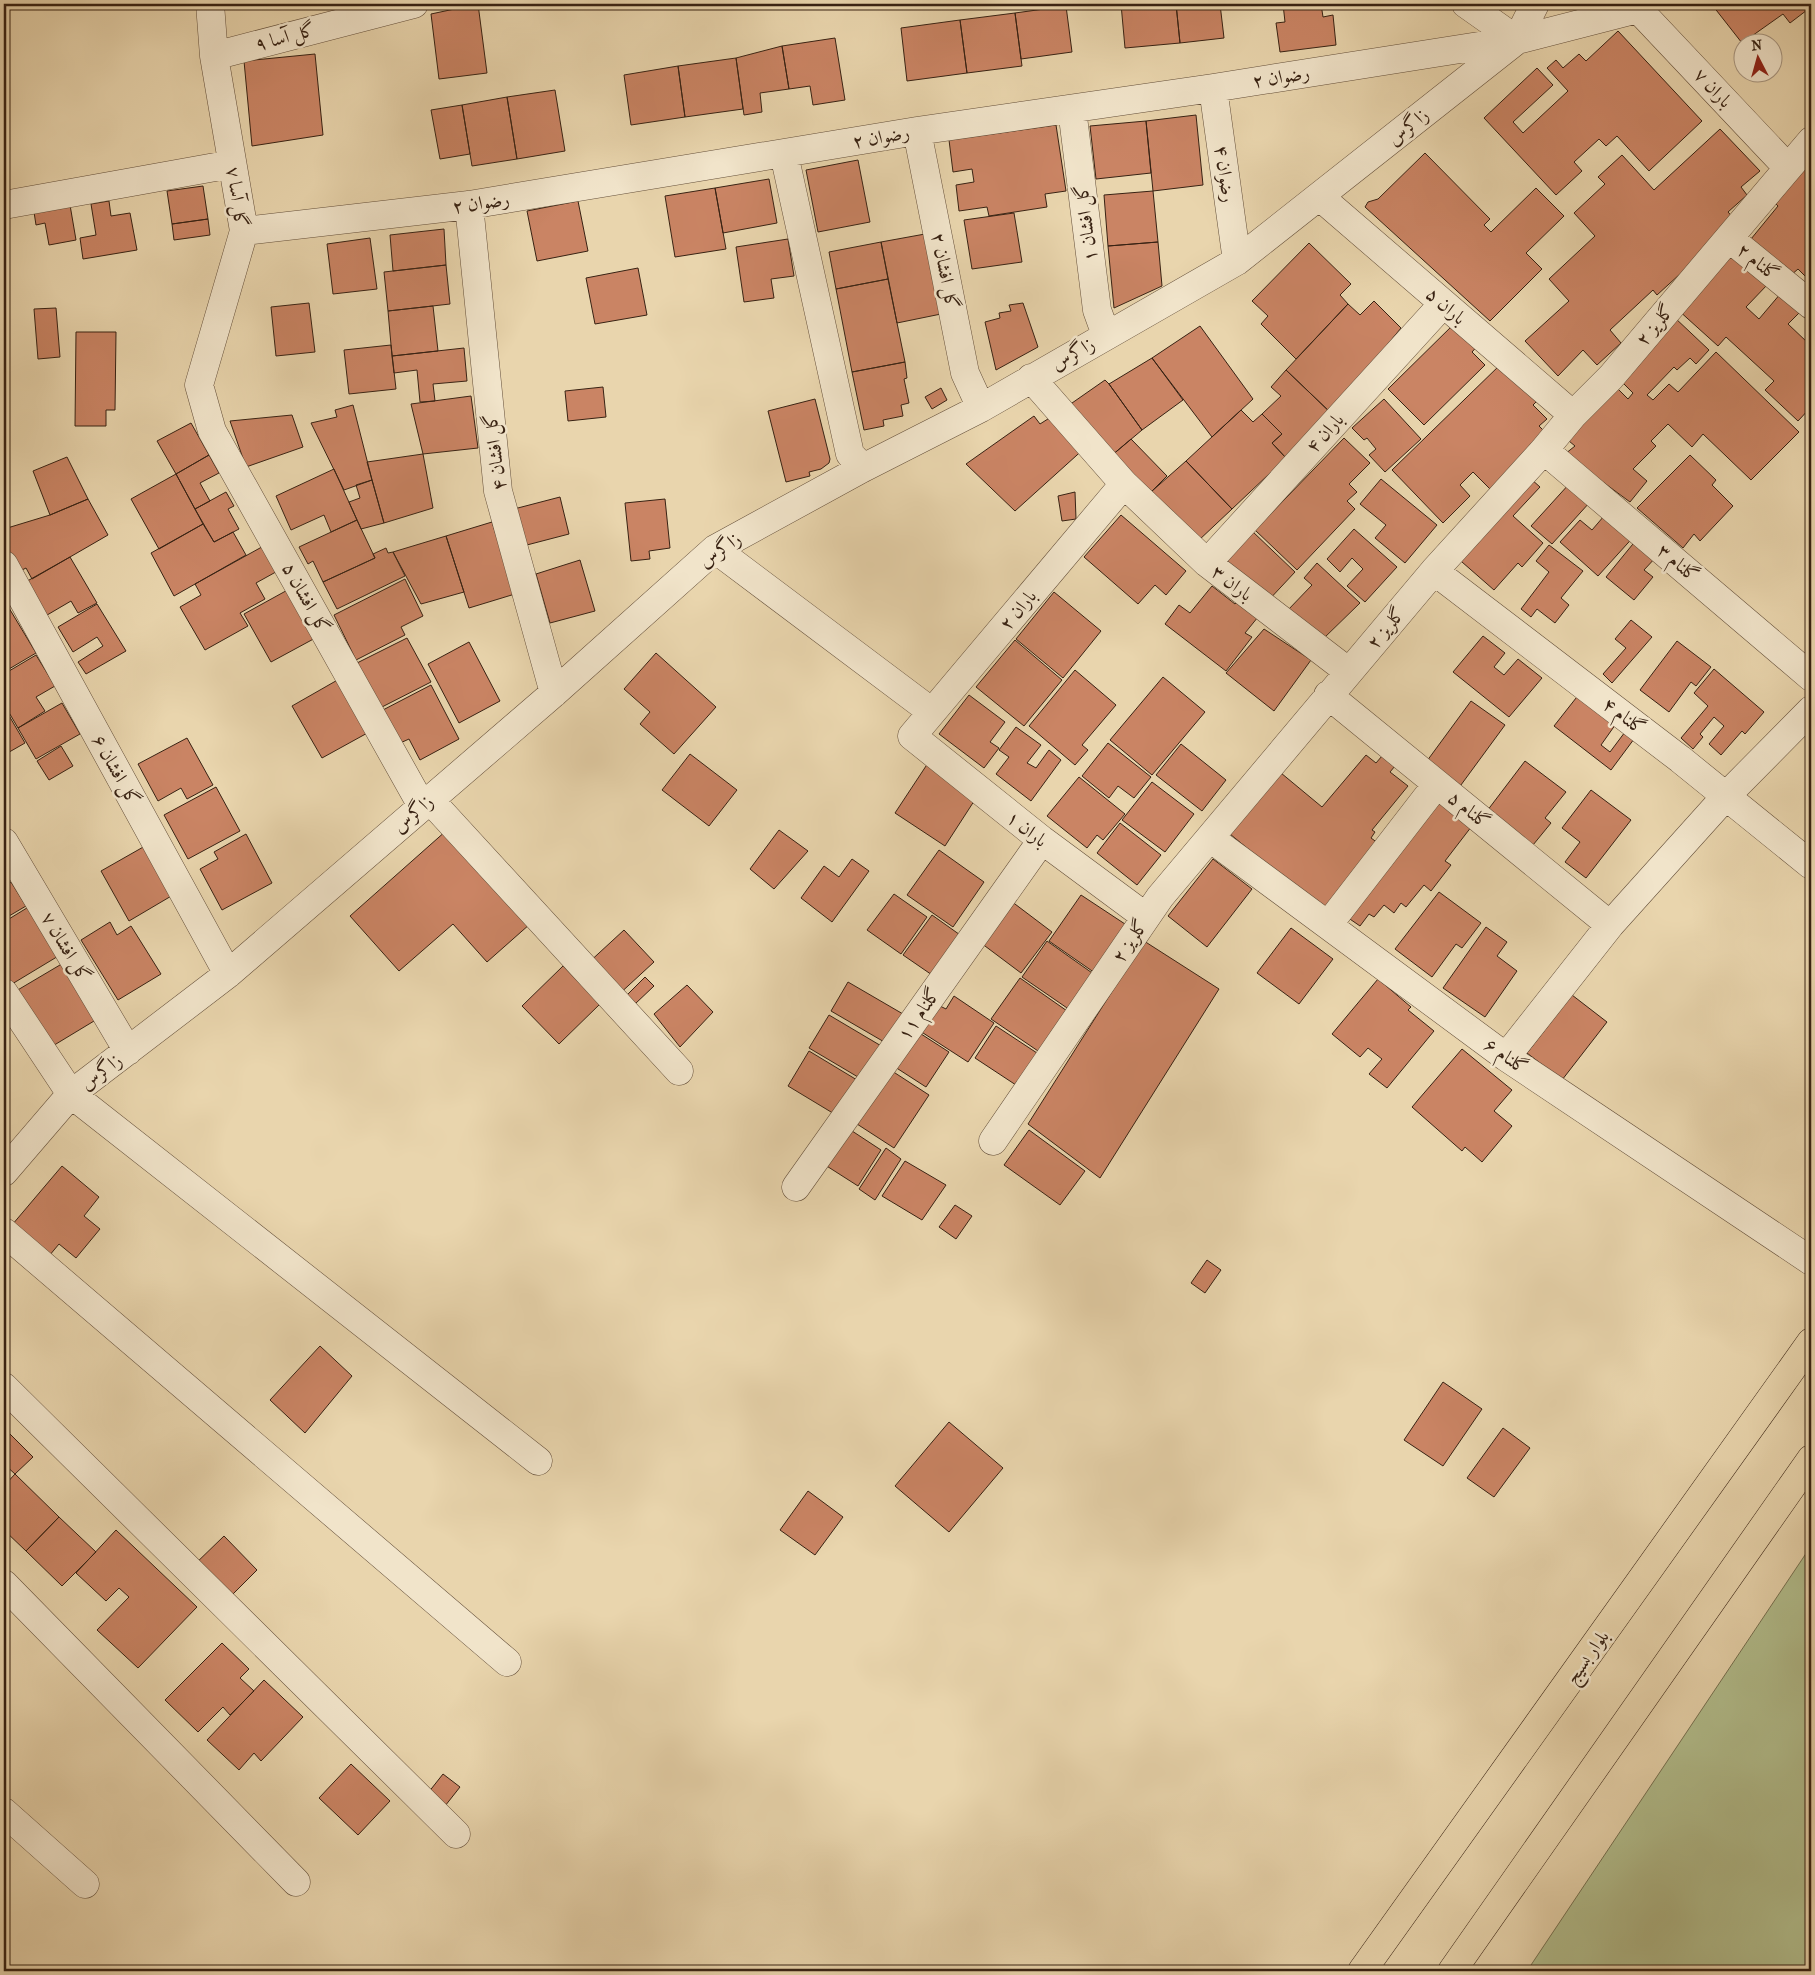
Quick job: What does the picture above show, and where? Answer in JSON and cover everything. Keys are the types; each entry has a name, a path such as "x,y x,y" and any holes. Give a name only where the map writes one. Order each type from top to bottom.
{"main road":[{"name":"بلوار بسیج","path":"1362,1971 1811,1342"},
{"path":"1452,1971 1811,1459"}],"street":[{"name":"گل آسا ۷","path":"199,385 244,231 214,56 210,4"},
{"name":"گل آسا ۹","path":"214,56 414,4"},
{"path":"1466,4 1517,40 1535,4"},
{"name":"رضوان ۲","path":"244,231 469,205 917,131 1213,88 1517,40 1641,6"},
{"name":"باران ۷","path":"1641,6 1788,168"},
{"name":"زاگرس","path":"4,1172 71,1094 228,974 554,693 715,549 862,468 981,408 1237,261 1517,40"},
{"name":"رضوان ۴","path":"1213,88 1237,261"},
{"name":"گل افشان ۱","path":"1072,109 1097,310 1106,335"},
{"name":"گل افشان ۲","path":"917,131 965,373 981,408"},
{"name":"گلریز ۲","path":"993,1141 1160,897 1434,571 1544,450 1572,416 1611,377 1811,141"},
{"path":"784,154 850,454 862,468"},
{"path":"4,205 232,164"},
{"name":"باران ۵","path":"1320,197 1572,416"},
{"name":"گل افشان ۴","path":"469,205 498,491 554,693"},
{"name":"گلنام ۲","path":"1729,238 1811,305"},
{"name":"باران ۴","path":"1207,563 1443,304"},
{"name":"باران ۳","path":"1031,378 1124,484 1207,563 1349,672"},
{"name":"گل افشان ۵","path":"199,385 212,431 426,803 679,1070"},
{"name":"گلنام ۳","path":"1544,450 1811,677"},
{"name":"باران ۲","path":"912,736 1124,484"},
{"path":"715,549 932,712"},
{"name":"گل افشان ۶","path":"4,565 228,974"},
{"name":"گلنام ۴","path":"1434,571 1726,796 1811,865"},
{"name":"گلنام ۵","path":"1328,695 1610,925"},
{"path":"1506,1057 1610,925 1726,796 1811,710"},
{"name":"باران ۱","path":"912,736 1042,840 1146,917"},
{"path":"1328,925 1437,784"},
{"name":"گلنام ۶","path":"1210,838 1506,1057 1811,1261"},
{"name":"گلنام ۱۱","path":"796,1188 1042,840"},
{"name":"گل افشان ۷","path":"4,842 128,1051"},
{"path":"4,993 71,1094 538,1461"},
{"path":"4,1232 506,1662"},
{"path":"4,1387 456,1834"},
{"path":"4,1584 296,1882"},
{"path":"4,1812 85,1884"}],"green space":[{"path":"1811,1546 1811,1971 1527,1971"}],"building":[{"path":"478,4 487,73 439,79 431,14"},
{"path":"1044,4 1091,4 1044,9"},
{"path":"1121,4 1176,4 1180,43 1125,48"},
{"path":"1176,4 1220,4 1224,38 1180,43"},
{"path":"1283,4 1321,4 1323,17 1333,15 1336,45 1280,52 1276,23 1285,22"},
{"path":"1716,4 1811,4 1811,7 1790,23 1783,14 1758,32 1733,32 1713,6"},
{"path":"1066,6 1072,52 1021,59 1015,13"},
{"path":"1015,13 1022,66 967,73 960,20"},
{"path":"960,20 967,73 907,81 901,28"},
{"path":"1618,31 1702,121 1649,171 1617,136 1606,146 1599,139 1574,162 1582,171 1556,195 1484,118 1537,68 1553,85 1513,122 1523,133 1568,91 1547,68 1556,60 1563,68 1579,54 1586,61"},
{"path":"835,38 845,100 813,105 810,86 789,89 782,46"},
{"path":"782,46 789,89 760,93 762,112 744,115 736,58"},
{"path":"315,54 323,135 252,146 244,61"},
{"path":"736,58 743,109 685,117 678,66"},
{"path":"678,66 685,117 631,125 624,75"},
{"path":"555,90 565,151 517,159 507,97"},
{"path":"507,97 517,159 472,166 462,105"},
{"path":"462,105 470,154 440,159 431,110"},
{"path":"1196,115 1203,185 1153,191 1146,121"},
{"path":"1146,121 1151,173 1096,179 1090,126"},
{"path":"1056,125 1066,191 1045,194 1047,207 989,216 987,207 959,211 956,185 974,182 972,169 953,172 949,140"},
{"path":"1720,129 1760,171 1741,187 1747,195 1728,212 1737,222 1657,295 1653,290 1610,330 1621,343 1597,365 1583,350 1558,376 1525,341 1569,301 1549,279 1595,236 1574,213 1605,184 1598,177 1622,155 1654,190"},
{"path":"1425,153 1490,219 1484,225 1491,232 1536,188 1564,216 1526,253 1542,269 1490,321 1365,207 1368,202 1378,199"},
{"path":"1811,159 1811,282 1798,269 1790,276 1751,239 1778,206 1773,201"},
{"path":"858,160 870,222 818,232 806,170"},
{"path":"769,179 777,223 723,233 715,188"},
{"path":"203,186 208,219 172,224 167,191"},
{"path":"715,188 726,249 675,257 665,196"},
{"path":"1153,191 1158,242 1108,246 1104,195"},
{"path":"109,201 111,216 130,213 137,250 83,259 80,238 96,235 91,204"},
{"path":"578,201 588,251 537,261 527,211"},
{"path":"70,205 76,240 49,245 45,223 36,225 34,212"},
{"path":"1014,213 1022,262 972,269 964,220"},
{"path":"208,219 210,235 174,240 172,224"},
{"path":"444,229 446,265 393,271 390,235"},
{"path":"925,234 941,314 897,323 881,242"},
{"path":"370,238 377,289 333,294 327,244"},
{"path":"788,239 794,276 771,279 774,298 744,302 736,247"},
{"path":"881,242 888,279 836,289 829,252"},
{"path":"1158,242 1162,286 1114,308 1108,246"},
{"path":"1309,243 1351,284 1340,295 1348,304 1296,359 1261,324 1268,316 1252,301"},
{"path":"1731,251 1768,284 1746,307 1759,319 1781,293 1802,310 1788,324 1807,342 1811,338 1811,407 1798,421 1765,390 1774,381 1726,337 1718,346 1677,309"},
{"path":"446,265 450,304 388,311 384,272"},
{"path":"638,268 647,315 595,324 586,278"},
{"path":"888,279 905,362 852,372 836,289"},
{"path":"1374,301 1401,328 1356,383 1333,415 1286,370 1348,304 1360,315"},
{"path":"309,303 315,352 276,356 271,307"},
{"path":"1023,303 1038,347 996,370 985,322 1000,318 999,313 1011,311 1009,305"},
{"path":"433,306 438,351 392,356 388,311"},
{"path":"56,308 60,357 38,359 34,309"},
{"path":"1674,317 1709,350 1696,364 1690,358 1677,370 1674,367 1647,395 1653,400 1669,384 1678,392 1716,352 1799,432 1751,480 1703,434 1692,447 1668,424 1651,441 1656,446 1633,469 1647,481 1630,502 1565,454 1575,446 1563,436 1611,382 1628,399 1633,393 1616,376"},
{"path":"1457,321 1480,343 1472,352 1485,365 1424,425 1388,389"},
{"path":"1200,326 1253,399 1212,437 1152,358"},
{"path":"76,332 116,332 115,410 106,410 106,426 75,426"},
{"path":"391,345 396,389 349,394 344,350"},
{"path":"464,348 467,381 433,384 435,401 420,402 417,370 394,373 392,356"},
{"path":"1152,358 1183,400 1142,430 1109,384"},
{"path":"905,362 907,378 904,379 909,403 901,405 903,416 883,420 884,426 864,430 852,372"},
{"path":"1502,363 1541,397 1533,405 1547,419 1539,426 1552,439 1530,449 1490,489 1473,472 1460,485 1470,496 1443,523 1392,470"},
{"path":"1286,370 1333,415 1286,458 1272,443 1282,434 1262,414 1281,396 1271,387"},
{"path":"1105,380 1142,430 1104,462 1062,410"},
{"path":"603,387 606,417 568,421 565,391"},
{"path":"941,388 947,400 932,409 925,397"},
{"path":"471,396 478,448 423,454 411,404"},
{"path":"815,399 830,459 829,463 821,469 809,472 810,476 786,482 768,411"},
{"path":"1384,399 1421,439 1385,472 1369,455 1376,449 1367,438 1364,440 1352,428"},
{"path":"353,405 372,480 344,490 311,423 337,417 335,410"},
{"path":"1062,410 1087,446 1015,511 966,464 1034,416 1040,424"},
{"path":"1241,410 1253,422 1262,414 1282,434 1272,443 1286,458 1232,509 1186,461"},
{"path":"292,415 303,447 246,467 230,421"},
{"path":"191,423 209,455 176,474 157,441"},
{"path":"1344,438 1370,463 1349,484 1357,492 1347,501 1355,509 1297,570 1255,530"},
{"path":"1131,439 1167,476 1151,492 1104,462"},
{"path":"423,454 433,508 384,523 367,462"},
{"path":"209,455 219,473 200,483 210,501 195,509 176,474"},
{"path":"1690,455 1716,480 1712,485 1733,506 1700,541 1694,534 1683,548 1637,508"},
{"path":"67,457 88,499 50,515 33,471"},
{"path":"1186,461 1232,509 1198,541 1151,492"},
{"path":"334,469 357,520 331,532 324,515 291,530 276,496"},
{"path":"176,474 203,524 159,549 131,499"},
{"path":"1381,479 1437,525 1405,563 1375,538 1386,525 1360,504"},
{"path":"1531,479 1540,487 1513,516 1543,543 1522,567 1518,563 1494,590 1454,555"},
{"path":"372,480 384,523 361,529 349,502 360,498 356,485"},
{"path":"1570,483 1590,502 1552,544 1531,526"},
{"path":"226,492 234,506 228,509 239,529 214,542 195,509"},
{"path":"1075,492 1076,519 1062,521 1058,496"},
{"path":"560,497 569,534 523,546 514,509"},
{"path":"88,499 108,535 32,579 26,568 20,571 4,543 4,529 50,515"},
{"path":"665,499 670,548 649,551 650,559 631,561 625,503"},
{"path":"1610,509 1637,533 1598,576 1560,542 1580,520 1592,530"},
{"path":"1121,515 1186,571 1166,595 1155,585 1138,604 1084,557"},
{"path":"357,520 375,558 323,582 313,561 308,564 299,547"},
{"path":"492,522 515,594 469,608 446,536"},
{"path":"203,524 214,542 233,532 246,555 174,596 151,553"},
{"path":"1354,529 1397,567 1365,602 1347,586 1363,569 1352,558 1340,572 1327,559"},
{"path":"1252,531 1295,572 1266,603 1223,562"},
{"path":"446,536 464,592 421,604 393,552"},
{"path":"1637,539 1657,556 1644,570 1653,577 1634,600 1606,577"},
{"path":"269,543 283,568 256,583 265,599 240,613 248,626 205,650 180,607 201,595 195,584"},
{"path":"1549,545 1583,571 1561,598 1569,605 1555,623 1537,609 1531,617 1521,609 1549,572 1536,561"},
{"path":"386,548 388,553 393,552 405,576 337,609 323,582 375,558 373,554"},
{"path":"70,557 97,603 78,613 71,601 42,618 22,584"},
{"path":"580,560 595,611 550,623 536,574"},
{"path":"1317,563 1360,603 1323,639 1287,611 1312,585 1304,578"},
{"path":"405,579 423,616 401,627 405,635 356,660 334,615"},
{"path":"1212,586 1235,604 1240,599 1258,617 1245,633 1252,637 1226,671 1165,624 1179,605 1190,613"},
{"path":"293,587 319,636 271,662 244,614"},
{"path":"1054,592 1101,631 1063,678 1016,639"},
{"path":"97,604 126,651 86,674 78,662 103,646 97,637 73,652 58,627"},
{"path":"9,608 36,653 4,672 4,611"},
{"path":"1631,620 1652,637 1612,683 1603,674 1626,648 1615,639"},
{"path":"1264,629 1311,660 1274,711 1226,673"},
{"path":"1483,636 1505,653 1494,667 1504,675 1518,659 1542,678 1509,717 1453,672"},
{"path":"407,638 431,682 380,708 357,663"},
{"path":"1015,640 1062,680 1024,726 976,687"},
{"path":"1677,641 1711,667 1696,686 1691,682 1669,712 1640,690"},
{"path":"469,642 500,701 459,723 428,664"},
{"path":"656,653 716,707 674,754 640,724 650,712 624,689"},
{"path":"36,655 55,686 36,697 45,711 18,728 4,704 4,674"},
{"path":"1714,669 1764,712 1745,734 1742,731 1721,755 1709,744 1724,726 1714,717 1700,734 1703,737 1693,749 1681,738 1708,706 1694,693"},
{"path":"1075,670 1116,705 1082,745 1088,750 1075,765 1029,726"},
{"path":"1163,677 1205,712 1152,775 1110,740"},
{"path":"341,678 371,731 322,758 292,706"},
{"path":"431,685 459,739 420,760 409,739 398,744 381,711"},
{"path":"1580,693 1618,721 1601,745 1610,752 1628,728 1637,735 1611,770 1554,726"},
{"path":"969,695 1005,722 990,742 999,748 984,768 939,734"},
{"path":"1471,701 1505,725 1458,789 1424,765"},
{"path":"62,703 80,734 36,759 18,728"},
{"path":"4,707 25,743 4,755"},
{"path":"1016,727 1041,745 1027,763 1036,768 1049,750 1061,760 1031,801 996,774 1009,757 999,750"},
{"path":"187,738 213,785 187,799 181,788 158,801 138,764"},
{"path":"1108,743 1151,777 1134,798 1118,786 1109,798 1082,776"},
{"path":"1181,744 1226,780 1202,811 1156,775"},
{"path":"61,746 73,766 49,780 37,761"},
{"path":"690,754 737,790 709,826 662,790"},
{"path":"1366,755 1376,763 1382,756 1395,766 1390,772 1408,786 1372,830 1375,832 1371,838 1378,843 1328,915 1230,834 1281,773 1322,807"},
{"path":"1525,761 1566,792 1545,818 1551,823 1533,845 1487,811"},
{"path":"928,763 978,795 945,846 895,813"},
{"path":"1079,777 1125,814 1103,840 1097,835 1087,848 1047,816"},
{"path":"1152,782 1194,814 1165,852 1122,820"},
{"path":"216,787 240,831 188,859 164,815"},
{"path":"1591,790 1631,820 1586,878 1565,862 1580,842 1562,828"},
{"path":"1438,794 1475,822 1445,861 1451,865 1431,891 1424,885 1406,907 1401,903 1394,913 1384,905 1374,917 1369,914 1360,926 1344,915"},
{"path":"1120,823 1161,855 1137,885 1097,853"},
{"path":"447,830 530,924 487,962 453,924 399,971 350,916"},
{"path":"779,830 808,851 774,889 750,869"},
{"path":"246,834 272,883 222,910 200,869 218,859 214,852"},
{"path":"145,846 173,895 129,921 101,871"},
{"path":"939,850 984,882 953,927 907,895"},
{"path":"852,859 869,871 832,922 801,898 824,866 839,877"},
{"path":"1213,859 1252,889 1207,947 1168,916"},
{"path":"11,882 26,906 4,919 4,886"},
{"path":"1439,892 1481,923 1462,948 1456,944 1432,977 1395,949"},
{"path":"894,894 927,917 901,954 867,930"},
{"path":"1081,895 1128,926 1095,973 1049,941"},
{"path":"1007,898 1052,932 1021,973 977,940"},
{"path":"35,903 65,952 12,984 4,970 4,922"},
{"path":"932,915 963,937 935,977 903,955"},
{"path":"110,922 117,935 131,926 161,974 118,1000 81,940"},
{"path":"1486,927 1507,942 1497,956 1517,971 1485,1017 1443,988"},
{"path":"1291,928 1333,959 1299,1004 1257,973"},
{"path":"624,930 654,962 616,997 586,965"},
{"path":"1047,941 1095,975 1070,1010 1022,977"},
{"path":"1144,941 1219,989 1100,1178 1028,1124"},
{"path":"65,962 99,1018 51,1047 16,991"},
{"path":"563,966 600,1004 559,1044 522,1006"},
{"path":"645,977 654,986 635,1004 626,996"},
{"path":"1020,978 1070,1013 1041,1053 991,1019"},
{"path":"1378,979 1411,1007 1408,1010 1434,1031 1387,1088 1369,1074 1382,1059 1368,1048 1360,1057 1332,1034"},
{"path":"848,982 903,1014 886,1043 831,1011"},
{"path":"687,985 713,1012 680,1047 654,1014"},
{"path":"1572,995 1607,1022 1562,1080 1527,1053"},
{"path":"954,996 994,1023 968,1062 920,1031 938,1005 946,1009"},
{"path":"829,1015 883,1047 863,1080 809,1048"},
{"path":"996,1026 1040,1055 1019,1087 975,1058"},
{"path":"918,1032 949,1052 926,1087 895,1067"},
{"path":"1462,1049 1512,1090 1494,1111 1512,1126 1482,1162 1465,1147 1462,1151 1412,1107"},
{"path":"809,1051 862,1083 841,1118 788,1086"},
{"path":"892,1071 929,1095 894,1148 857,1124"},
{"path":"846,1127 881,1150 858,1186 822,1163"},
{"path":"1029,1130 1085,1171 1060,1205 1004,1165"},
{"path":"886,1148 901,1159 875,1200 859,1189"},
{"path":"905,1161 946,1185 922,1220 882,1196"},
{"path":"62,1166 99,1197 84,1216 100,1229 76,1258 59,1244 49,1256 12,1225"},
{"path":"955,1205 972,1216 956,1239 939,1227"},
{"path":"1207,1260 1221,1270 1205,1293 1191,1283"},
{"path":"320,1346 352,1376 305,1433 270,1400"},
{"path":"1443,1382 1482,1409 1443,1466 1404,1440"},
{"path":"949,1422 1003,1468 949,1532 895,1486"},
{"path":"4,1428 33,1457 15,1474 4,1464"},
{"path":"1503,1428 1530,1448 1494,1497 1467,1478"},
{"path":"15,1474 59,1517 26,1551 4,1530 4,1486"},
{"path":"808,1491 843,1517 815,1555 780,1530"},
{"path":"59,1517 96,1552 62,1586 26,1551"},
{"path":"116,1530 197,1607 138,1668 97,1630 129,1597 119,1588 106,1601 76,1573"},
{"path":"224,1536 257,1570 233,1594 213,1574 205,1582 191,1568"},
{"path":"222,1643 249,1669 240,1678 254,1691 230,1715 223,1707 198,1732 165,1700"},
{"path":"264,1680 303,1717 261,1761 254,1753 239,1770 207,1740"},
{"path":"351,1764 390,1801 358,1835 319,1798"},
{"path":"443,1774 460,1787 445,1806 428,1793"}]}
